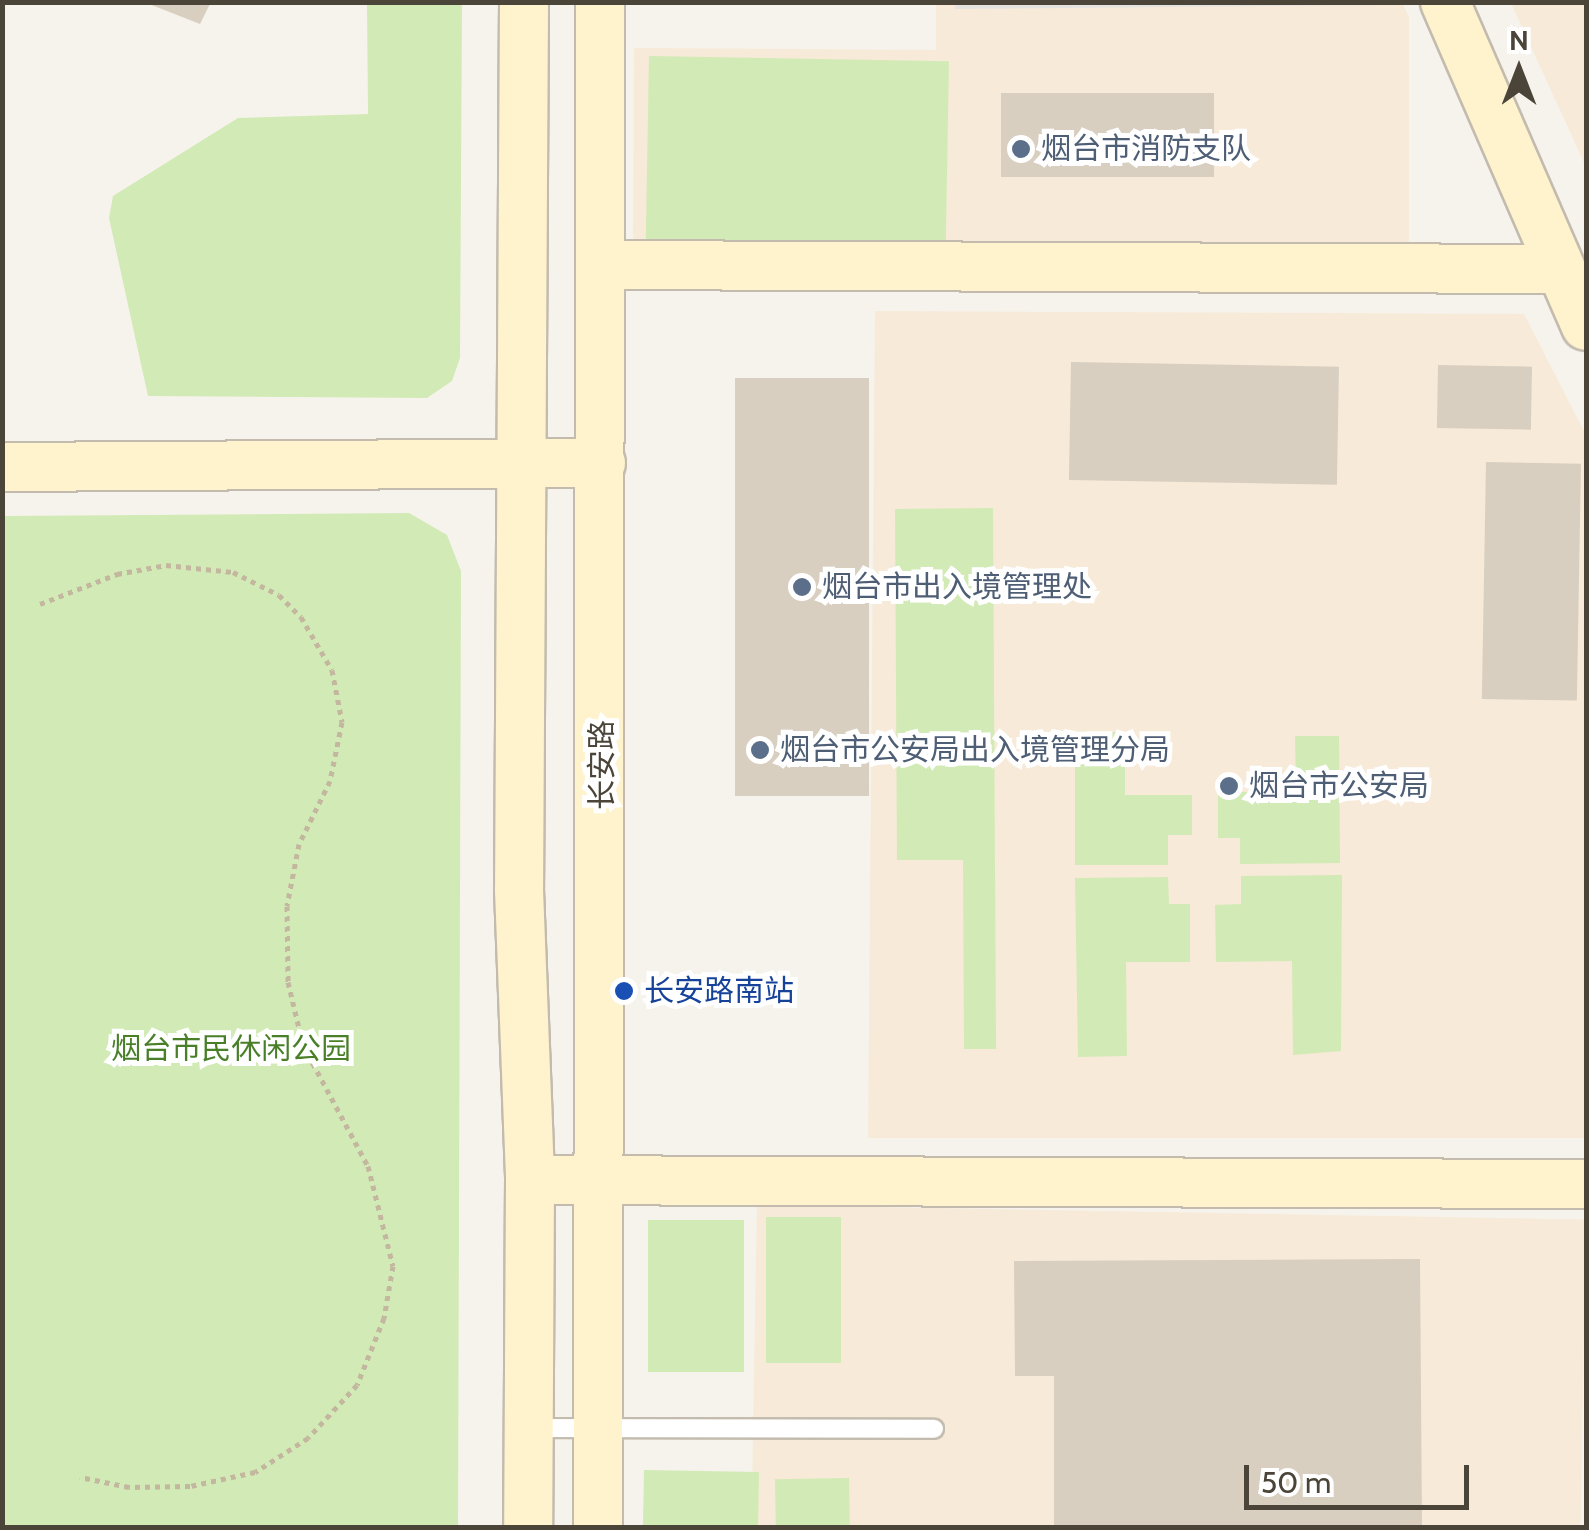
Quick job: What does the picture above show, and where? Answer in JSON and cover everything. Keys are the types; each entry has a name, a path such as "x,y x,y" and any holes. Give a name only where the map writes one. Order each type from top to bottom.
{"street":[{"path":"524,2 519,890 530,1180 528,1528"},
{"name":"长安路","path":"598,1528 602,1178 600,2"},
{"path":"1446,2 1586,326"},
{"path":"601,265 1560,269"},
{"path":"2,467 601,463"},
{"path":"530,1180 1586,1184"}],"lane":[{"path":"529,1428 934,1430"}],"path":[{"path":"40,604 117,574 166,564 233,572 279,594 301,618 332,670 342,722 330,782 299,844 287,906 288,982 302,1045 368,1166 393,1266 384,1318 357,1385 308,1438 255,1472 190,1486 128,1487 80,1477"}],"shaded area":[{"name":"烟台市消防支队","path":"936,2 1402,2 1409,17 1409,256 633,248 634,48 936,50"},
{"path":"1392,2 1393,5 955,9 955,3"},
{"path":"1511,3 1586,3 1586,167"},
{"name":"烟台市公安局","path":"875,311 1524,314 1586,435 1586,1138 868,1138"},
{"path":"757,1205 1586,1219 1580,1528 751,1527"}],"green space":[{"path":"367,3 462,3 460,358 452,381 427,398 148,396 109,218 113,196 238,118 368,114"},
{"path":"649,56 949,61 946,247 646,242"},
{"path":"993,508 996,1049 964,1049 963,860 897,860 895,509"},
{"name":"烟台市民休闲公园","path":"409,513 447,535 461,571 458,1527 3,1527 3,516"},
{"path":"1075,732 1125,732 1125,795 1192,795 1192,835 1168,835 1168,865 1075,865"},
{"path":"1295,736 1339,736 1340,863 1240,864 1240,838 1218,838 1218,792 1296,792"},
{"path":"1342,875 1341,1051 1293,1055 1292,961 1216,962 1215,905 1241,904 1241,876"},
{"path":"1168,877 1169,904 1190,904 1190,962 1126,962 1127,1056 1078,1057 1075,878"},
{"path":"766,1217 841,1217 841,1363 766,1363"},
{"path":"648,1220 744,1220 744,1372 648,1372"},
{"path":"644,1470 759,1472 758,1528 643,1527"},
{"path":"849,1478 850,1527 776,1528 775,1479"}],"building":[{"path":"144,2 211,2 200,24"},
{"path":"1001,93 1214,93 1214,177 1001,177"},
{"path":"1071,362 1339,367 1337,485 1069,480"},
{"path":"1438,365 1532,367 1531,430 1437,428"},
{"name":"烟台市出入境管理处","path":"735,378 869,378 869,796 735,796"},
{"path":"1486,462 1581,464 1577,701 1482,699"},
{"path":"1420,1259 1422,1528 1054,1528 1054,1376 1015,1376 1014,1261"}],"place":[{"name":"烟台市消防支队","path":"1021,149"},
{"name":"烟台市出入境管理处","path":"802,587"},
{"name":"烟台市公安局出入境管理分局","path":"760,750"},
{"name":"烟台市公安局","path":"1229,786"},
{"name":"长安路南站","path":"624,991"}]}
